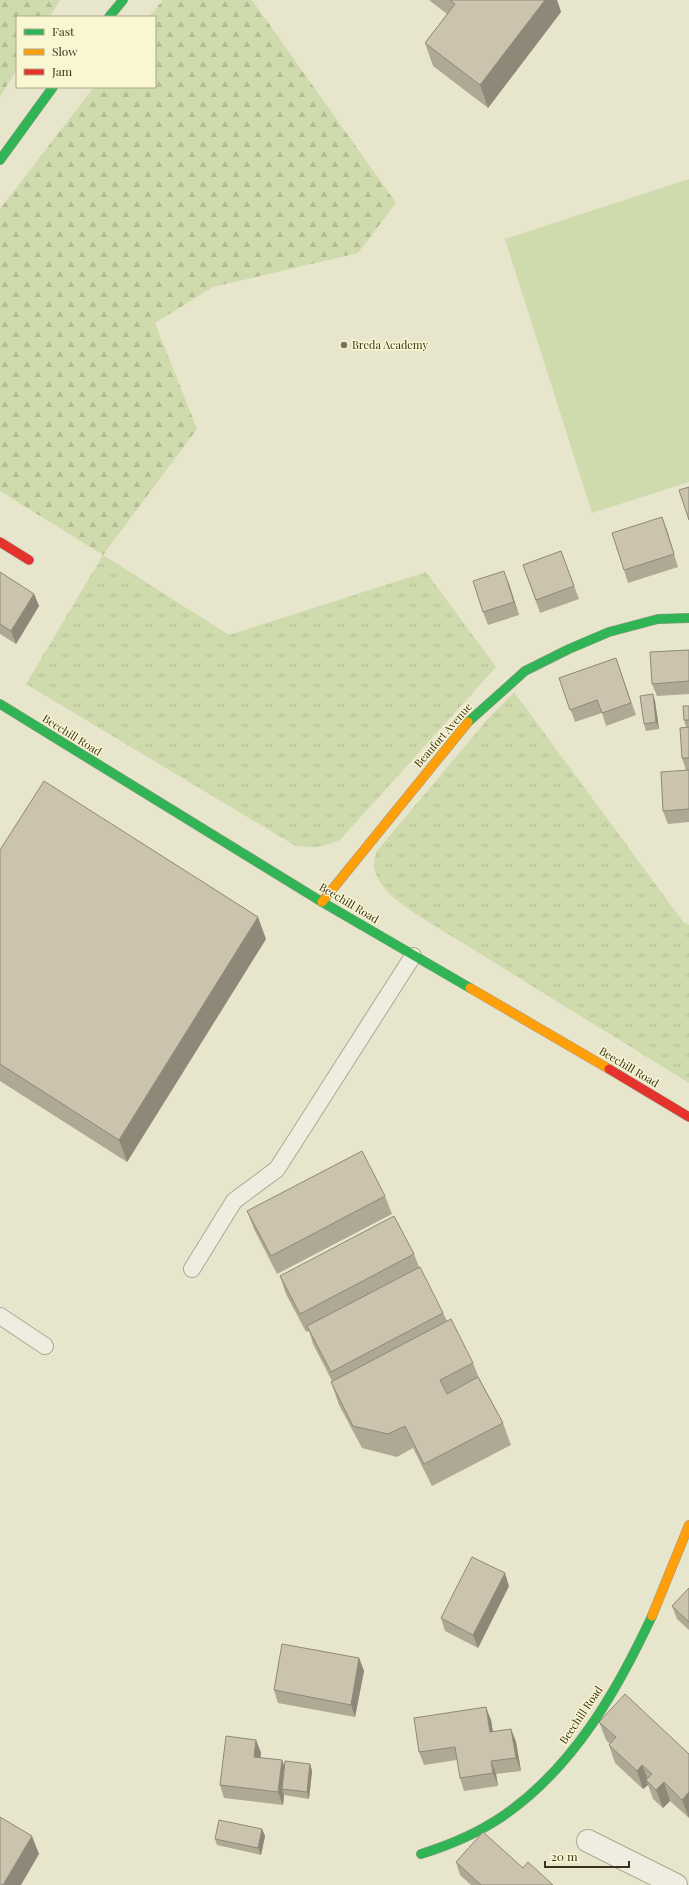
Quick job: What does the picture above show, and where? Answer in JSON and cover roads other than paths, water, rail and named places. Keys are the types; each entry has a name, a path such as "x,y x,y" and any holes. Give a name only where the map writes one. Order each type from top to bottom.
{"street":[{"path":"110,16 123,0"},
{"path":"0,160 51,88"},
{"path":"0,542 29,560"},
{"name":"Beaufort Avenue","path":"322,902 472,718 525,671 569,649 609,632 658,620 689,618"},
{"name":"Beechill Road","path":"0,704 322,902 607,1067 689,1117"},
{"name":"Beechill Road","path":"421,1854 444,1847 476,1832 512,1810 545,1781 575,1748 600,1714 648,1624 672,1571 689,1525"},
{"path":"588,1841 676,1885"}],"lane":[{"path":"192,1269 234,1201 277,1169 413,956"},
{"path":"0,1316 45,1346"}],"place":[{"name":"Breda Academy","path":"344,345"}]}
